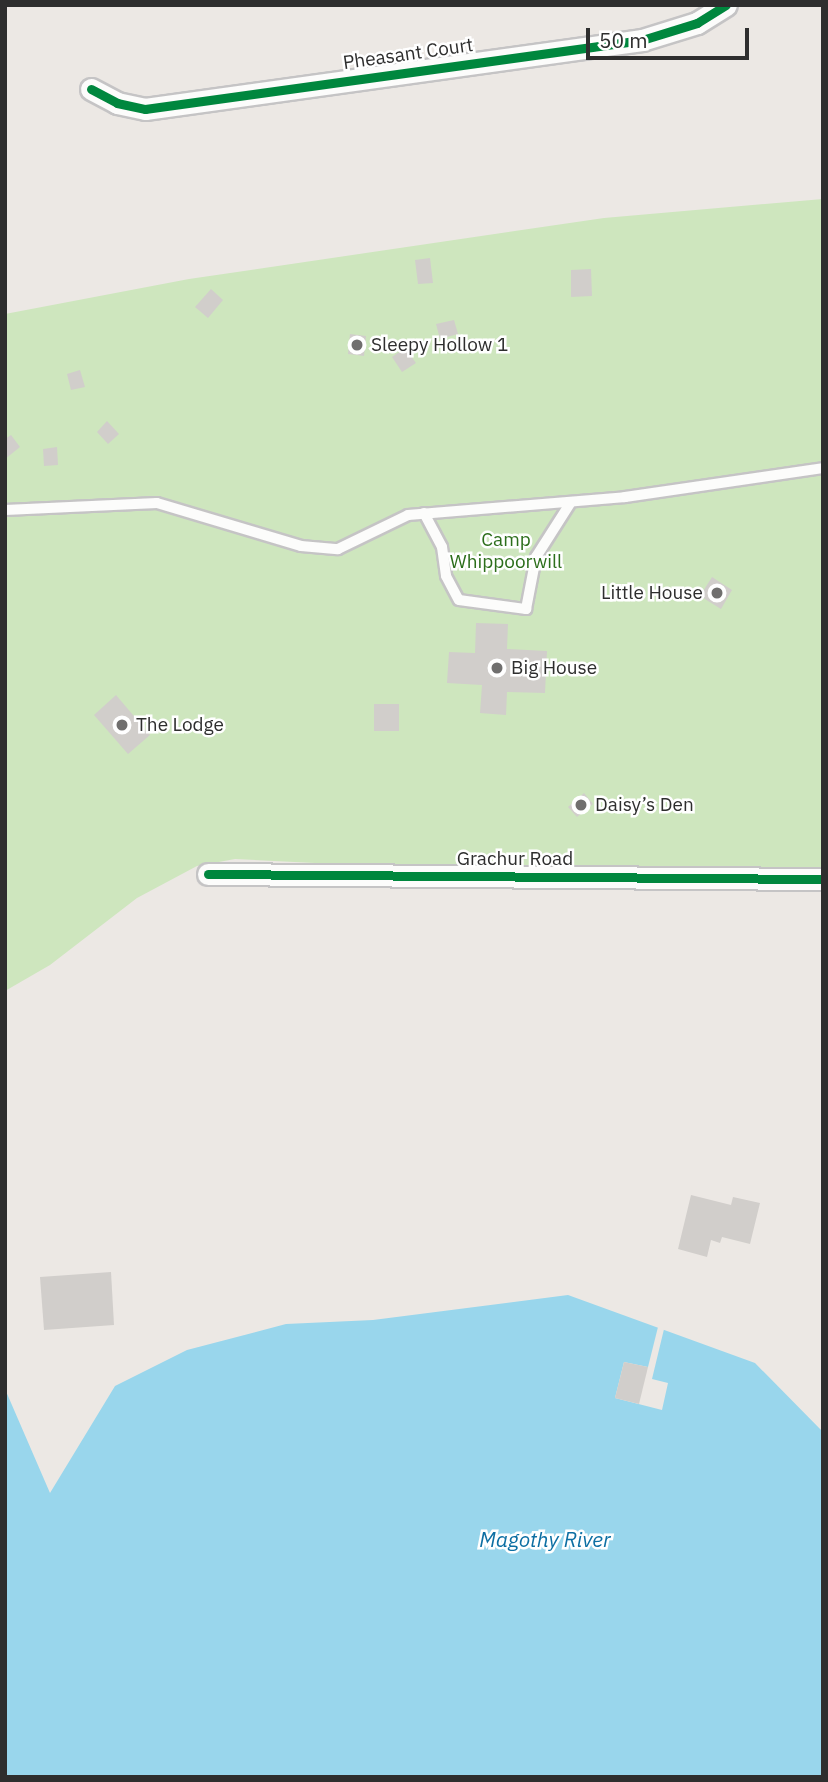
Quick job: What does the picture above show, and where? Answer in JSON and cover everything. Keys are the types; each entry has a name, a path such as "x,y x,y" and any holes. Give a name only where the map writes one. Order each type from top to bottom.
{"street":[{"name":"Pheasant Court","path":"91,89 117,103 145,109 642,40 697,23 726,5"},
{"name":"Grachur Road","path":"208,874 823,879"}],"lane":[{"path":"5,510 157,503 302,546 338,549 408,515 571,502 823,468"},
{"path":"424,513 442,547 446,576 459,600 526,609 536,557 571,502"}],"green space":[{"name":"Camp Whippoorwill","path":"823,199 823,870 376,866 235,859 197,866 137,898 50,965 5,991 5,314 189,279 604,218"}],"water":[{"name":"Magothy River","path":"568,1295 755,1363 823,1432 823,1777 5,1777 5,1389 50,1493 115,1386 187,1350 286,1324 373,1320"}],"pier":[{"path":"659,1323 665,1325 652,1379 668,1383 662,1410 615,1398 624,1362 648,1367"}],"building":[{"path":"430,258 433,283 418,284 415,260"},
{"path":"591,269 592,296 571,297 571,270"},
{"path":"211,289 223,300 208,318 195,307"},
{"path":"454,320 458,334 440,339 436,324"},
{"name":"Sleepy Hollow 1","path":"350,334 366,336 364,356 348,354"},
{"path":"405,348 416,363 402,372 392,357"},
{"path":"80,370 85,387 71,390 67,374"},
{"path":"107,421 119,434 108,444 97,432"},
{"path":"11,435 20,447 5,459 5,439"},
{"path":"57,447 58,465 44,466 43,449"},
{"name":"Little House","path":"712,577 732,590 721,609 700,596"},
{"name":"Big House","path":"476,623 508,624 507,649 547,651 545,693 507,692 506,715 480,713 482,685 447,683 449,652 475,653"},
{"name":"The Lodge","path":"116,695 150,735 128,754 94,715"},
{"path":"374,704 399,704 399,731 374,731"},
{"name":"Daisy’s Den","path":"584,793 593,804 577,817 568,807"},
{"path":"691,1195 731,1205 733,1197 760,1203 750,1244 722,1237 720,1243 711,1240 707,1257 678,1249"},
{"path":"111,1272 114,1325 44,1330 40,1277"},
{"path":"624,1362 648,1367 639,1404 615,1398"}],"cycle path":[{"path":"91,89 117,103 145,109 642,40 697,23 726,5"},
{"path":"208,874 823,879"}],"place":[{"name":"Sleepy Hollow 1","path":"357,345"},
{"name":"Little House","path":"717,593"},
{"name":"Big House","path":"497,668"},
{"name":"The Lodge","path":"122,725"},
{"name":"Daisy’s Den","path":"581,805"}]}
